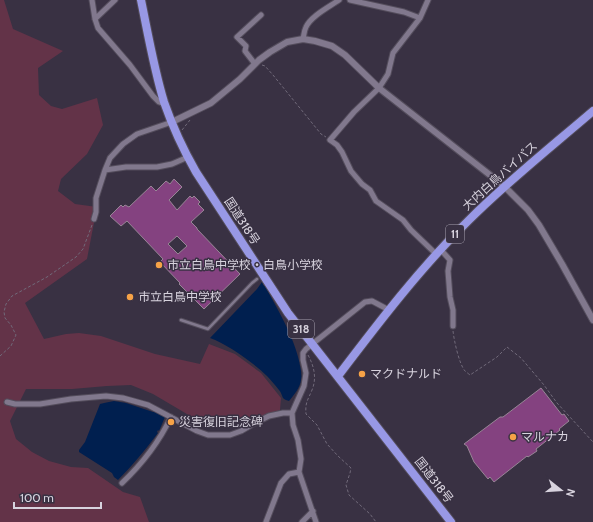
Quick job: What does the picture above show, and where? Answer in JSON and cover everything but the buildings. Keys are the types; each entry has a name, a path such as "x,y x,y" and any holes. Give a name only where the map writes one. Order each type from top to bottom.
{"highway":[{"name":"国道318号","path":"141,0 158,80 165,104 177,134 196,172 260,277 288,313 309,347 338,376 451,522"},
{"name":"大内白鳥バイパス","path":"338,376 389,310 438,252 504,186 593,112"}],"street":[{"path":"92,0 98,28 130,65 152,96 158,102 165,104"},
{"path":"95,19 115,0"},
{"path":"304,39 306,26 311,19 339,0"},
{"path":"350,0 404,12 420,18"},
{"path":"428,0 420,18 393,53 388,74 379,88 354,112 330,140 340,148 351,171 362,184 370,190 376,201 403,220 411,230 450,260 448,271 450,297 453,310 453,326"},
{"path":"258,65 245,51 246,46 237,38 261,15"},
{"path":"94,219 96,212 96,198 105,170 110,158 123,144 137,134 172,122 211,103 258,65 270,52 287,42 304,39 315,41 332,46 345,56 379,88 504,186 528,210 539,225 593,320"},
{"path":"105,170 157,167 172,164 188,157"},
{"path":"316,522 299,472 301,459 298,440 293,425 292,413 304,386 306,373 303,353 366,302 372,301 389,310"},
{"path":"7,402 15,404 40,404 71,399 106,396 123,398 148,405 208,435 230,435 241,431 269,416 292,413"},
{"path":"122,483 153,448 171,417"},
{"path":"266,522 281,483 289,474 299,472"},
{"path":"302,522 313,511"}],"lane":[{"path":"181,320 208,329 252,283 260,277"}],"path":[{"path":"258,65 265,66 321,134 330,140"},
{"path":"177,134 190,119"},
{"path":"0,356 11,346 16,335 11,325 5,318 4,312 6,304 12,296 47,277 76,257 84,249 94,219"},
{"path":"453,326 454,342 465,371 470,375 497,357 507,347 521,358 557,403 593,442"},
{"path":"309,347 315,378 313,388 305,405 306,414 317,425 328,444 351,468 346,485 349,495 370,514 376,522"}],"shaded area":[{"path":"0,0 4,0 13,29 63,51 38,68 39,95 51,106 62,109 97,98 103,125 87,154 61,179 58,191 75,204 97,207 87,259 25,303 44,339 66,334 79,333 101,336 155,354 200,364 209,344 235,354 261,373 281,398 280,410 263,416 236,422 215,422 192,417 153,394 131,385 72,389 26,389 10,421 16,439 32,452 49,461 71,467 88,468 123,492 140,497 149,522 0,522"}],"water":[{"path":"262,282 287,327 299,360 301,379 299,386 289,401 283,398 280,391 272,381 255,365 232,349 210,338"},
{"path":"114,401 126,403 153,412 156,411 165,417 159,431 158,430 157,432 158,433 129,469 118,480 112,473 79,452 85,442 100,404"}],"place":[{"name":"市立白鳥中学校・白鳥小学校","path":"159,265"},
{"name":"市立白鳥中学校","path":"130,297"},
{"name":"マクドナルド","path":"362,374"},
{"name":"災害復旧記念碑","path":"171,422"},
{"name":"マルナカ","path":"513,437"}]}
